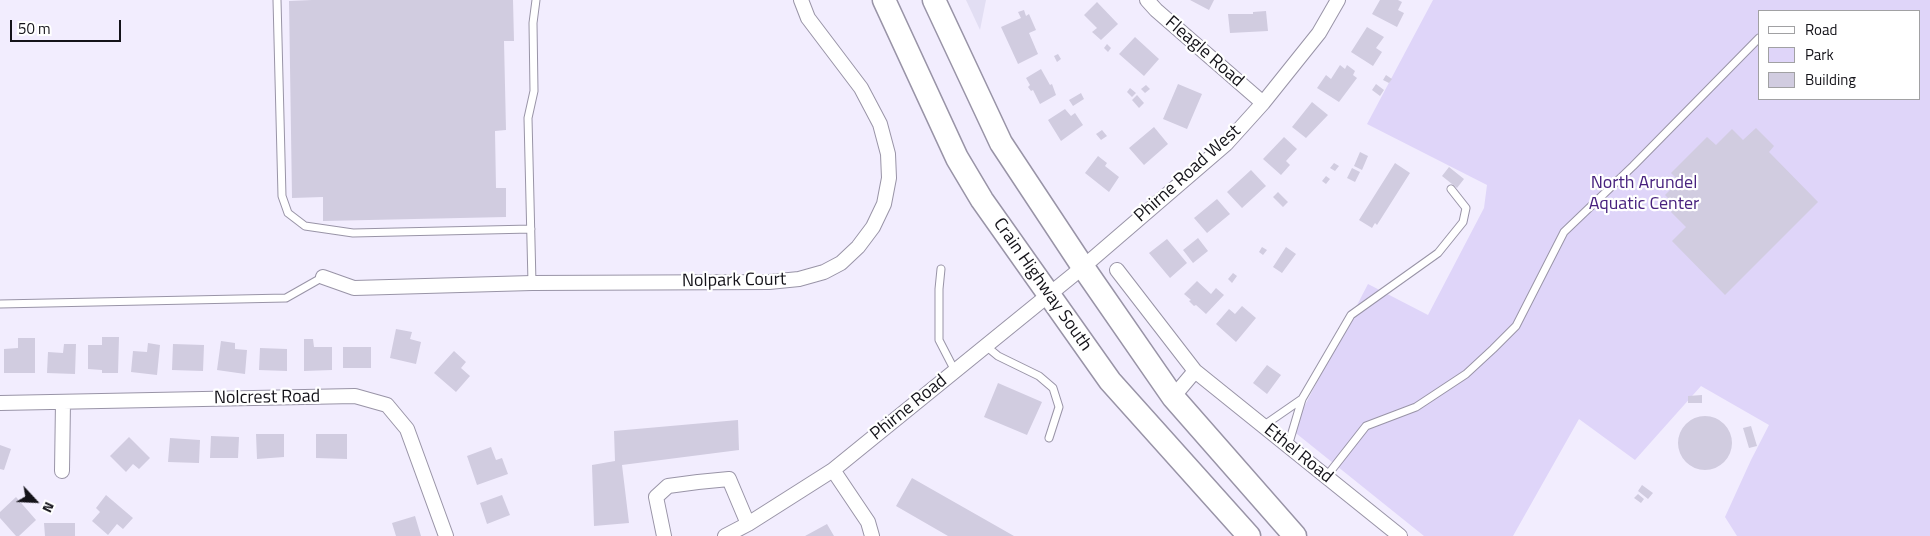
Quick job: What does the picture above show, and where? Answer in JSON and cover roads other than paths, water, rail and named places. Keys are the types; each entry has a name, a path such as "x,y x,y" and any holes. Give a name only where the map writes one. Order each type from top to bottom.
{"main road":[{"name":"Crain Highway South","path":"884,0 957,158 982,200 1110,381 1249,536"},
{"path":"934,0 1001,143 1083,267 1173,397 1295,536"}],"street":[{"name":"Nolpark Court","path":"323,277 354,288 532,283 769,282 799,280 824,272 841,263 858,247 873,227 884,204 889,178 888,154 880,124 861,88 808,18 801,0"},
{"name":"Fleagle Road","path":"1147,0 1262,103"},
{"name":"Phirne Road West","path":"1083,267 1226,144 1319,33 1338,0"},
{"name":"Phirne Road","path":"725,536 748,524 833,470 1083,267"},
{"name":"Ethel Road","path":"1117,270 1195,371 1400,536"},
{"path":"1173,397 1195,371"},
{"name":"Nolcrest Road","path":"0,403 355,396 387,405 407,429 446,536"},
{"path":"62,471 63,402"},
{"path":"833,470 868,522 872,536"},
{"path":"664,536 656,497 668,486 729,479 748,524"}],"lane":[{"path":"277,0 282,196 288,213 304,226 352,233 531,229"},
{"path":"532,283 528,118 534,91 533,24 536,0"},
{"path":"1326,477 1366,426 1416,406 1466,374 1494,349 1516,326 1564,232 1633,166 1758,39"},
{"path":"1288,446 1302,399 1351,315 1438,253 1463,222 1466,208 1451,189"},
{"path":"941,269 939,340 955,371"},
{"path":"0,304 286,298 323,277"},
{"path":"986,346 998,356 1039,376 1053,388 1059,407 1049,438"},
{"path":"1263,426 1302,399"}],"park label":[{"name":"North Arundel Aquatic Center","path":"1644,194"}]}
